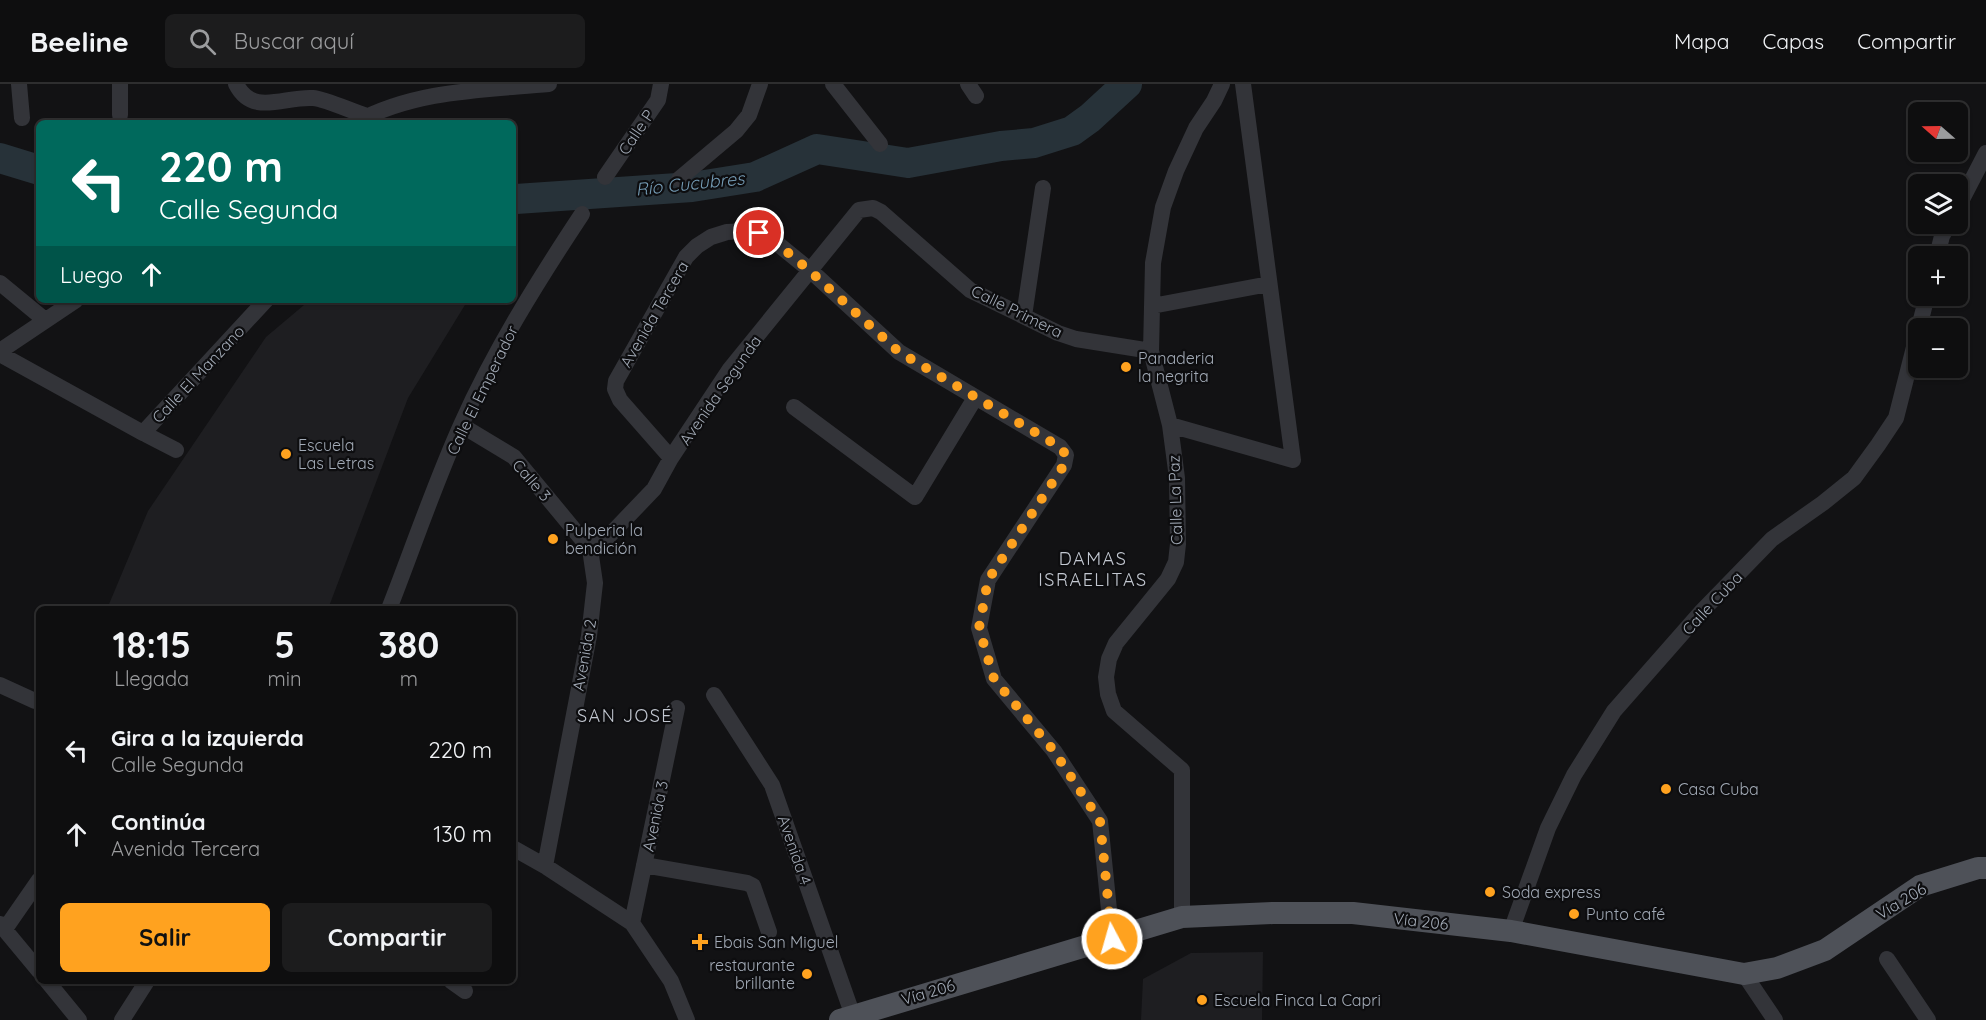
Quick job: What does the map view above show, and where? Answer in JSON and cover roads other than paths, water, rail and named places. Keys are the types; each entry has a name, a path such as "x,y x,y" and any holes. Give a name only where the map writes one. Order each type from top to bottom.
{"main road":[{"name":"Vía 206","path":"847,1018 881,1013 1182,917 1273,913 1353,913 1511,931 1744,974 1777,968 1825,950 1920,886 1978,868 1986,868"}],"street":[{"path":"19,84 22,118"},
{"path":"120,84 120,115"},
{"path":"236,84 246,98 255,102 314,98 361,120 396,105 433,95 549,84"},
{"name":"Calle P","path":"605,177 657,100 661,84"},
{"path":"679,179 736,131 749,115 760,84"},
{"path":"833,84 880,144"},
{"name":"Calle La Paz","path":"1182,917 1182,770 1114,711 1108,694 1106,676 1109,659 1116,642 1168,579 1176,562 1178,478 1170,425 1151,351 1154,263 1163,207 1176,171 1196,128 1222,84"},
{"path":"1170,425 1293,460 1243,84"},
{"path":"1968,188 1986,153"},
{"path":"1024,316 1043,188"},
{"name":"Calle Primera","path":"873,208 881,212 970,290 1058,333 1076,339 1151,351"},
{"name":"Avenida Segunda","path":"590,549 617,528 654,489 671,458 730,369 859,210 873,208"},
{"name":"Calle El Emperador","path":"390,606 461,425 533,289 582,214"},
{"name":"Avenida Tercera","path":"671,458 620,400 615,389 616,381 686,257 711,237 727,232 747,231 768,236 811,272"},
{"path":"811,272 899,352 1060,447 1066,455 1064,465 988,580 979,628 994,679 1054,751 1100,821 1112,939"},
{"path":"0,283 45,320"},
{"path":"1152,306 1269,284"},
{"path":"0,353 71,303"},
{"name":"Calle El Manzano","path":"0,353 143,433 263,303"},
{"name":"Calle Cuba","path":"1511,931 1548,828 1574,775 1614,711 1702,611 1772,538 1823,503 1854,478 1896,418 1924,306"},
{"path":"794,407 915,497 975,398"},
{"name":"Calle 3","path":"461,425 514,457 590,549"},
{"path":"143,433 176,450"},
{"name":"Avenida 2","path":"545,866 589,636 595,582 590,549"},
{"path":"0,685 35,701"},
{"name":"Avenida 4","path":"714,695 772,785 847,1018"},
{"name":"Avenida 3","path":"632,923 677,708"},
{"path":"516,850 632,923 671,981 687,1020"},
{"path":"644,865 747,883 753,886 769,932"},
{"path":"36,884 2,927 36,967"},
{"path":"1887,959 1928,1020"},
{"path":"1744,974 1775,1020"},
{"path":"49,984 79,1020"},
{"path":"122,1020 145,984"},
{"path":"455,984 465,991"}],"waterway":[{"name":"Río Cucubres","path":"516,199 692,187 755,177 817,149 908,163 1001,146 1034,143 1072,131 1090,118 1127,84"},
{"name":"Río Cucubres","path":"0,158 36,169"}],"place":[{"name":"Panaderia la negrita","path":"1126,367"},
{"name":"Escuela Las Letras","path":"286,454"},
{"name":"Pulperia la bendición","path":"553,539"},
{"name":"Casa Cuba","path":"1666,789"},
{"name":"Soda express","path":"1490,892"},
{"name":"Punto café","path":"1574,914"},
{"name":"Ebais San Miguel","path":"700,942"},
{"name":"restaurante brillante","path":"807,974"},
{"name":"Escuela Finca La Capri","path":"1202,1000"}],"district":[{"name":"DAMAS ISRAELITAS","path":"1093,569"},
{"name":"SAN JOSÉ","path":"625,716"}]}
